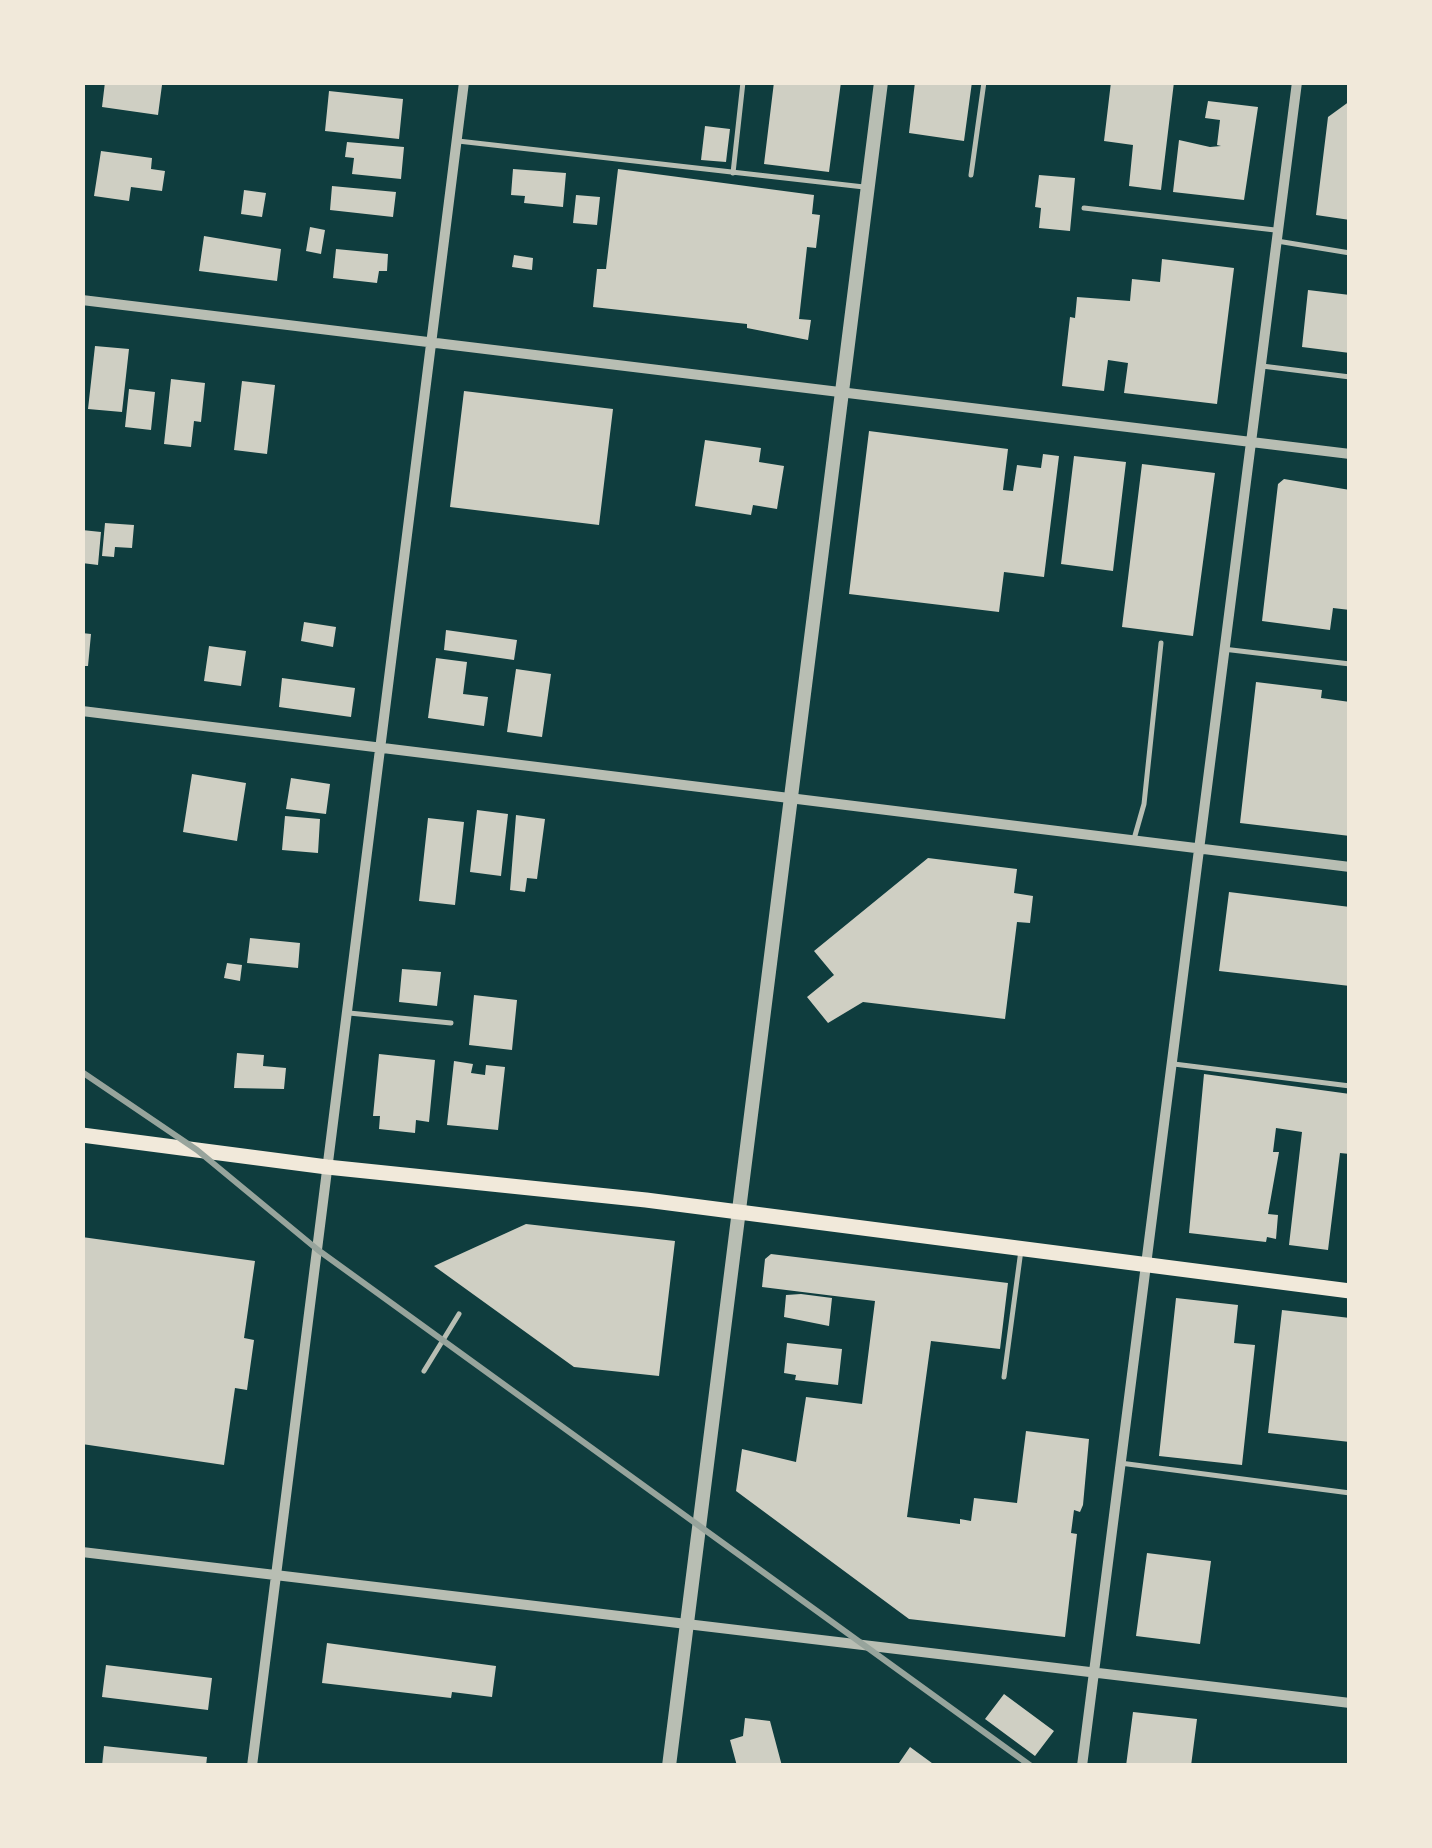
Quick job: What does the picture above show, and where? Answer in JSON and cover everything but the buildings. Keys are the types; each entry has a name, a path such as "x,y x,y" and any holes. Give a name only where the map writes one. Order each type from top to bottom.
{"main road":[{"path":"82,1135 327,1167 740,1212 1350,1292"}],"street":[{"path":"252,1766 464,82"},
{"path":"669,1766 880,82"},
{"path":"1082,1766 1091,1671 1297,82"},
{"path":"82,300 1350,454"},
{"path":"82,711 1350,868"},
{"path":"82,1552 1350,1703"}],"lane":[{"path":"733,173 743,82"},
{"path":"971,175 984,82"},
{"path":"456,141 868,188"},
{"path":"1084,208 1278,236 1350,253"},
{"path":"1262,366 1350,377"},
{"path":"1134,842 1144,804 1160,644"},
{"path":"1224,649 1350,664"},
{"path":"346,1013 451,1023"},
{"path":"1170,1063 1350,1086"},
{"path":"1004,1378 1021,1247"},
{"path":"424,1371 458,1314"},
{"path":"1120,1462 1350,1493"}],"railway":[{"path":"82,1072 197,1150 318,1250 1031,1766"}]}
